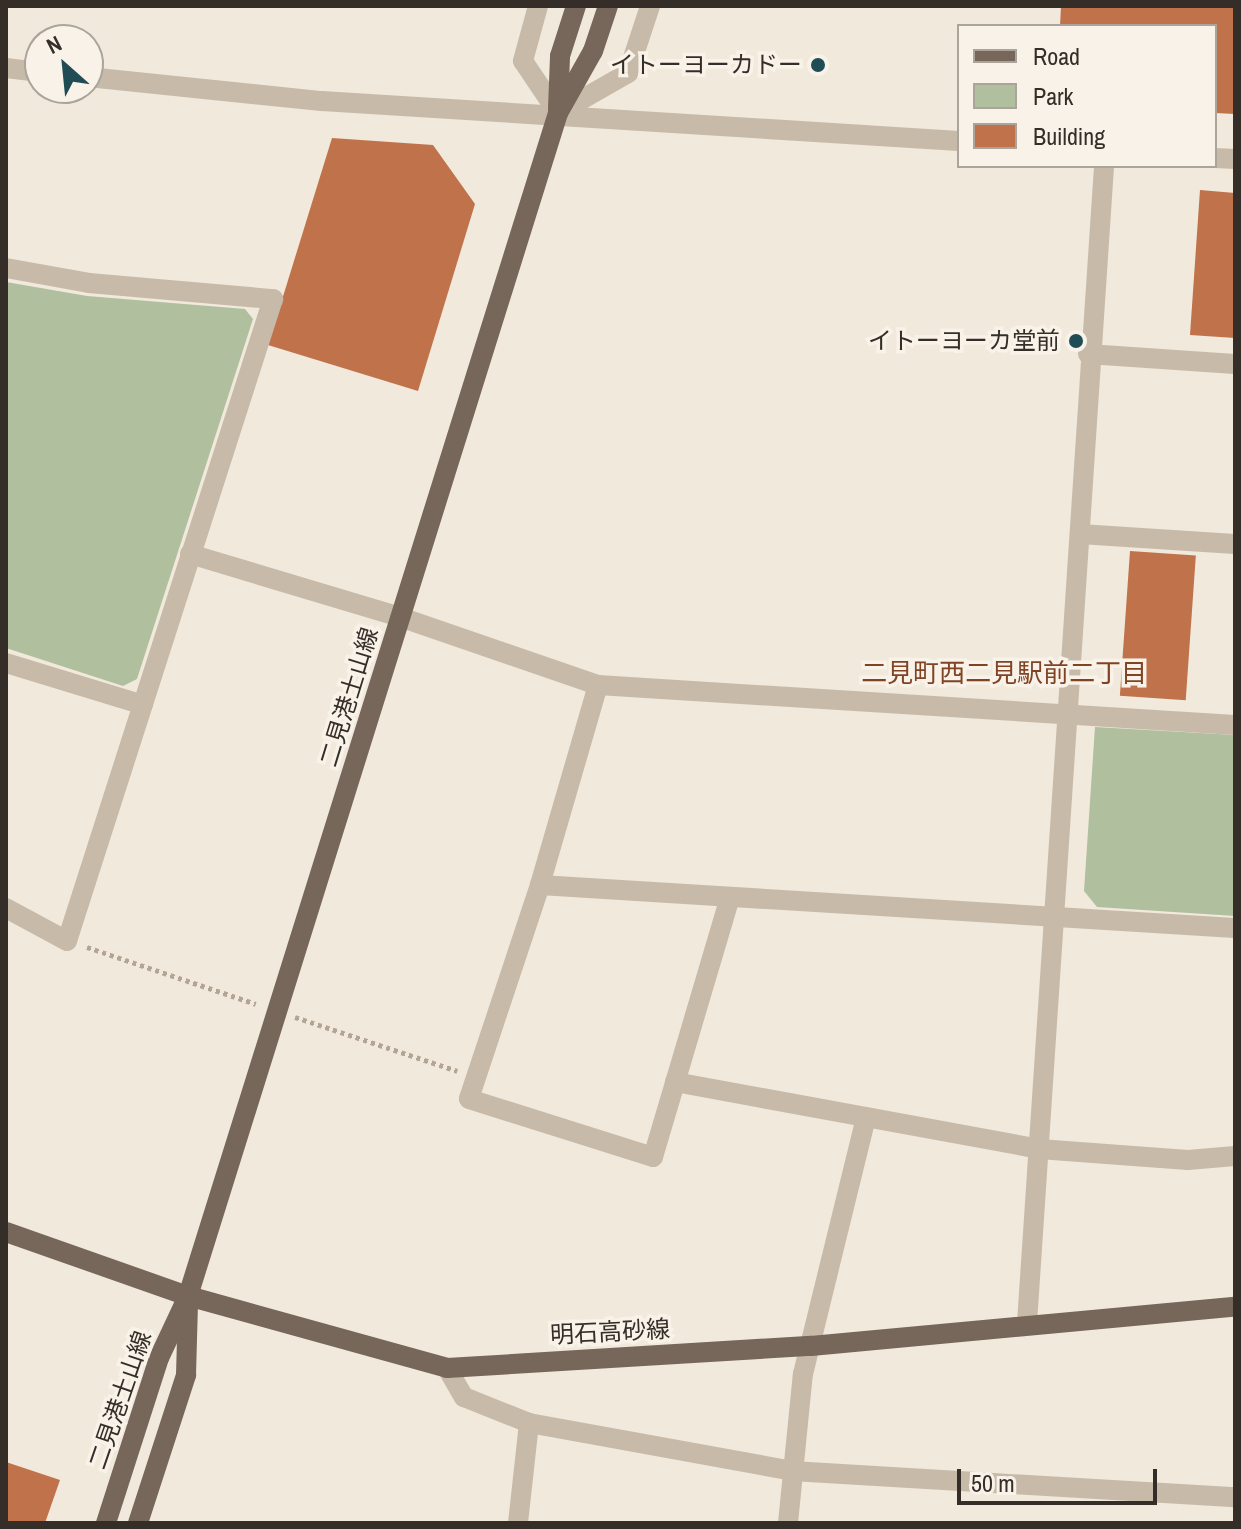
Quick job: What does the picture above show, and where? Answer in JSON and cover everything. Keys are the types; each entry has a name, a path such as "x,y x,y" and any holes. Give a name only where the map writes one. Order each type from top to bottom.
{"main road":[{"name":"二見港土山線","path":"558,113 560,56 576,6"},
{"name":"二見港土山線","path":"106,1523 159,1358 188,1296 558,113 593,51 608,6"},
{"name":"明石高砂線","path":"6,1232 188,1296 447,1368 811,1346 1027,1323 1235,1307"},
{"name":"二見港土山線","path":"138,1523 186,1375 188,1296"}],"street":[{"path":"538,6 523,61 558,113"},
{"path":"558,113 628,73 650,6"},
{"path":"104,79 322,101 558,113 957,141"},
{"path":"1027,1323 1051,915 1080,534 1088,354 1104,168"},
{"path":"6,268 89,283 273,299 67,941 6,908"},
{"path":"1088,354 1235,364"},
{"path":"1080,534 1235,544"},
{"path":"190,554 400,617 598,685 1235,725"},
{"path":"6,663 143,705"},
{"path":"598,685 540,885 469,1099 653,1157 729,900"},
{"path":"540,885 729,900 1051,915 1235,928"},
{"path":"675,1082 1039,1149 1188,1160 1235,1156"},
{"path":"788,1523 792,1471 811,1346 866,1118"},
{"path":"447,1368 464,1397 529,1423 792,1471 1235,1497"},
{"path":"518,1523 529,1423"}],"green space":[{"path":"6,282 87,296 245,309 253,319 137,679 123,686 6,648"},
{"path":"1095,727 1235,735 1235,916 1097,907 1084,891"}],"building":[{"path":"1061,6 1235,6 1235,114 1217,113 1217,24 1060,24"},
{"path":"332,138 433,145 475,204 418,391 268,345"},
{"path":"1200,190 1235,193 1235,338 1190,335"},
{"path":"1130,551 1196,556 1186,700 1120,696"},
{"path":"6,1462 60,1480 45,1523 6,1523"}],"place":[{"name":"イトーヨーカドー","path":"818,65"},
{"name":"イトーヨーカ堂前","path":"1076,341"}],"district":[{"name":"二見町西二見駅前二丁目","path":"1004,673"}]}
